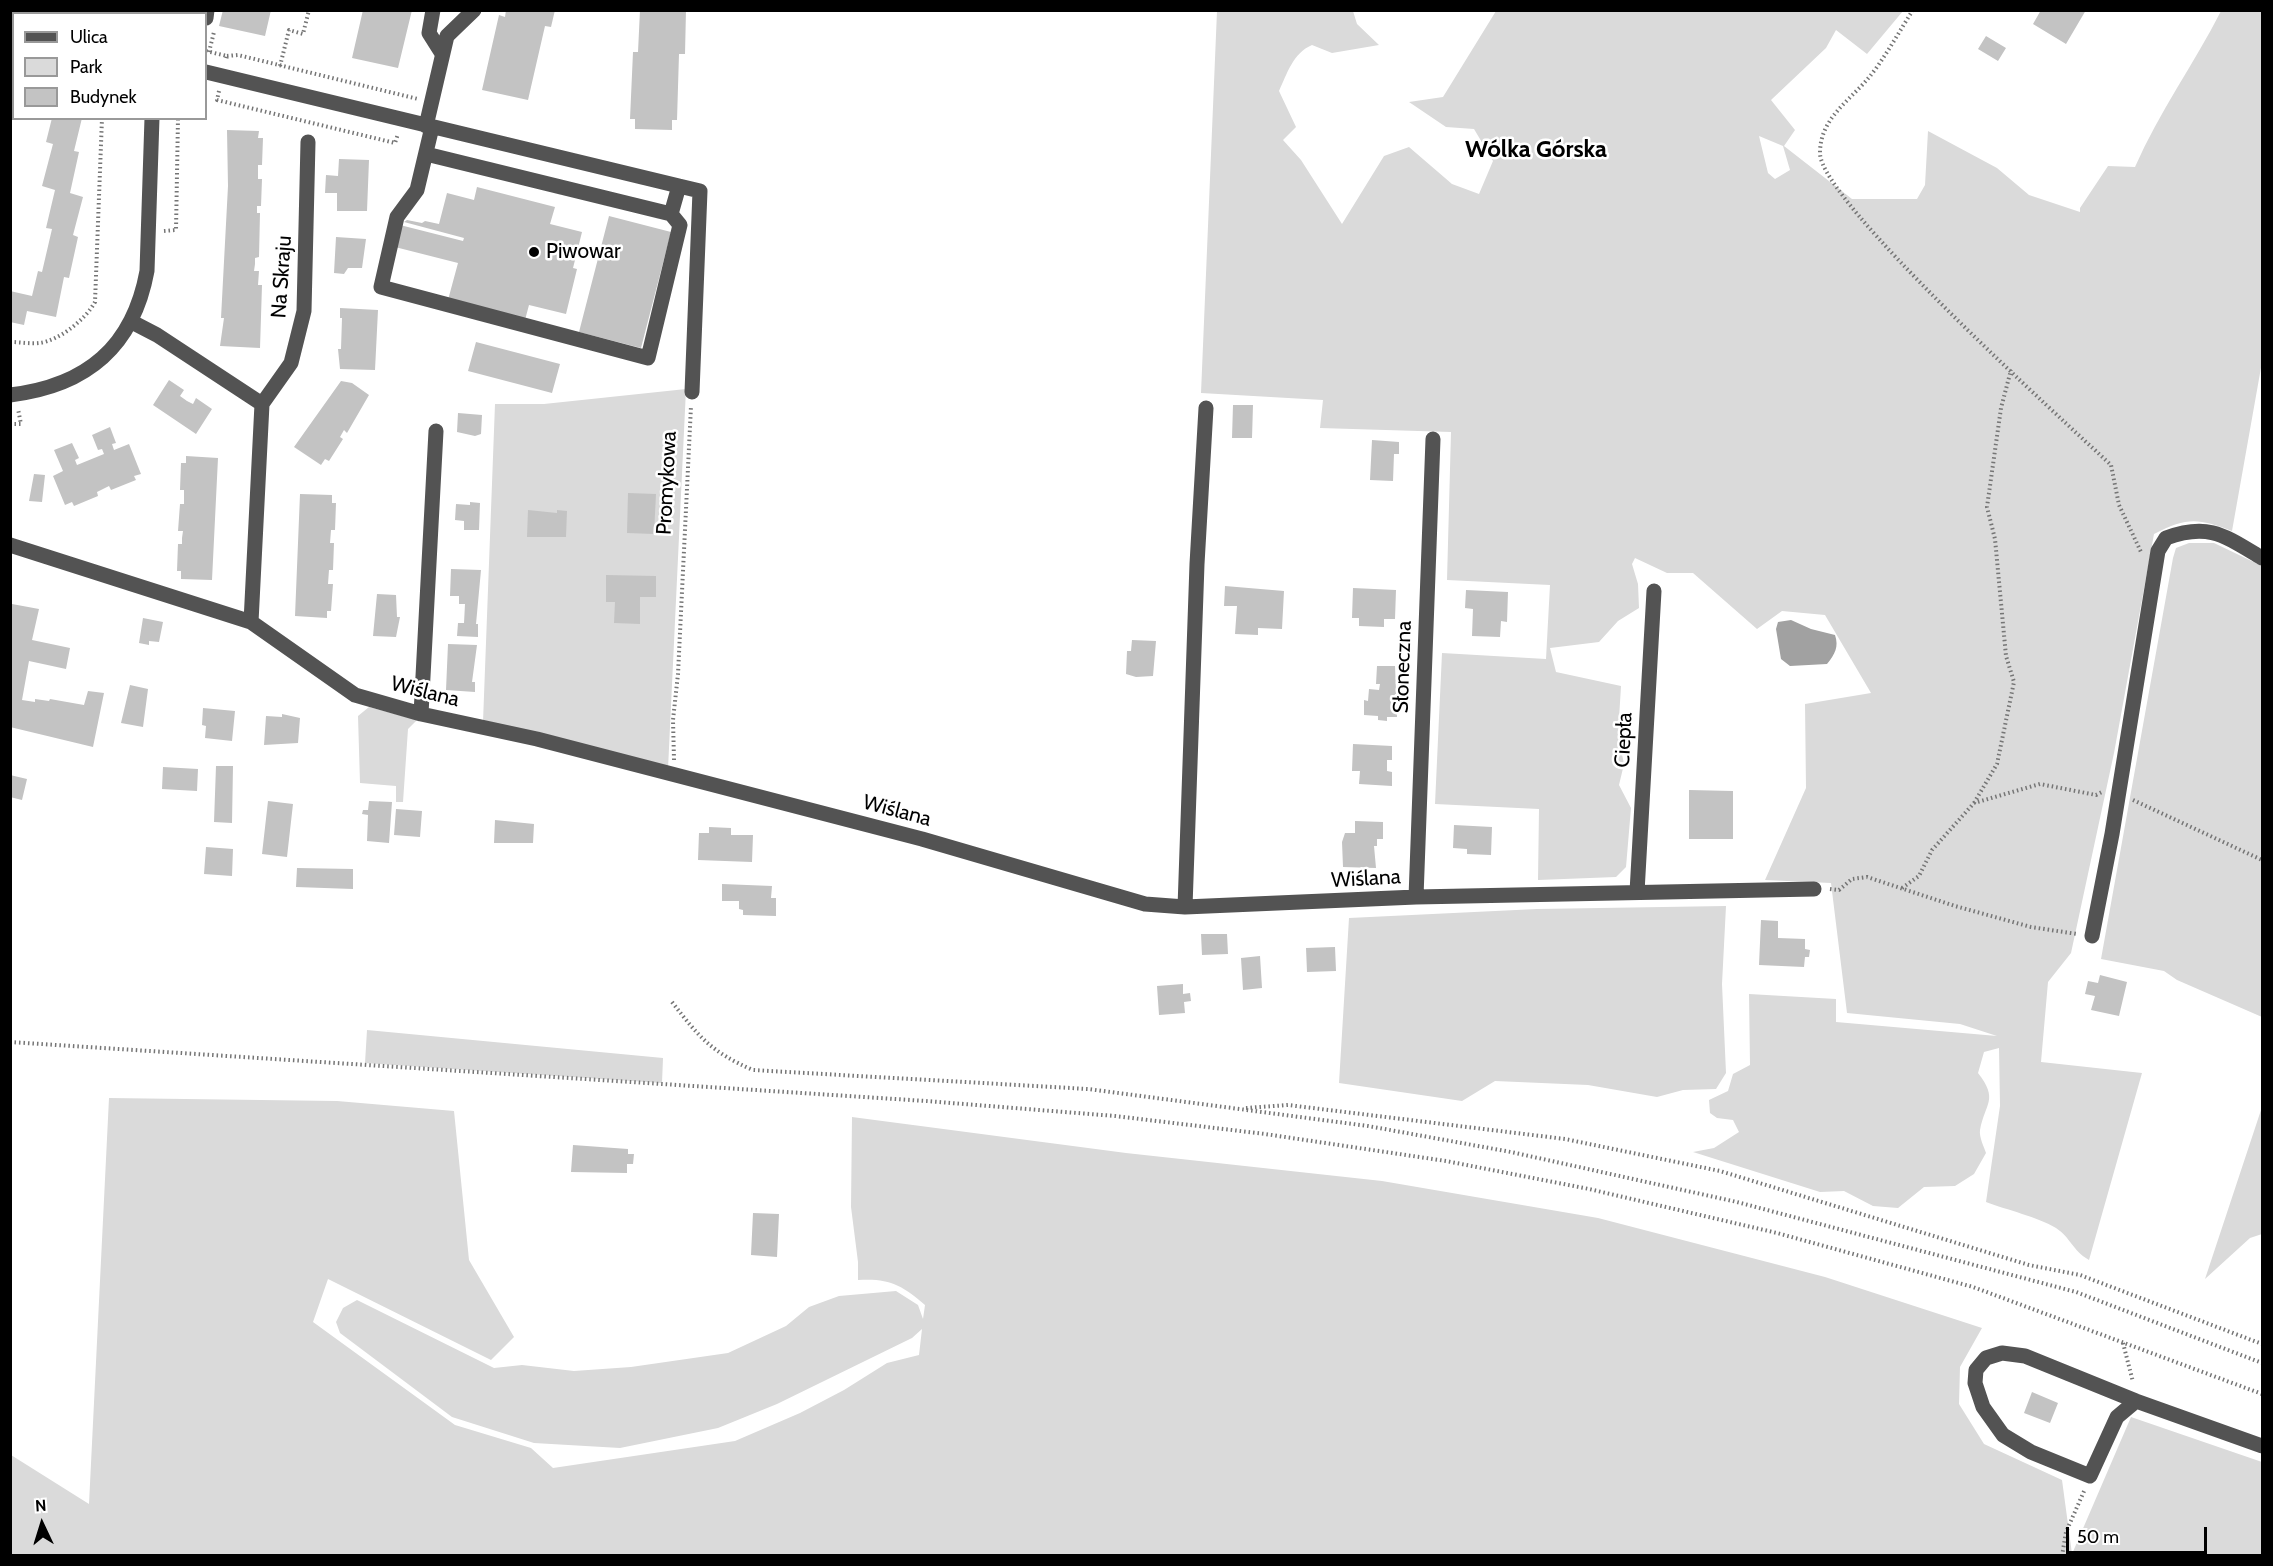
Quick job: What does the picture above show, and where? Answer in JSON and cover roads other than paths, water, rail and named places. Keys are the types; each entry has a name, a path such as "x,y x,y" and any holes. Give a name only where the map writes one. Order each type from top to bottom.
{"street":[{"path":"433,10 429,33 441,52"},
{"path":"426,154 671,214 680,225 648,358 381,286 397,217 417,190 426,154 430,102 441,52 447,36 474,10"},
{"path":"207,72 700,191 692,392"},
{"path":"10,395 49,389 78,376 115,346 132,322 143,293 147,271 152,120"},
{"name":"Na Skraju","path":"262,404 291,363 304,311 308,142"},
{"path":"671,214 679,186"},
{"path":"132,322 157,334 262,404 251,622"},
{"path":"1185,907 1197,564 1206,408"},
{"path":"421,714 436,431"},
{"name":"Słoneczna","path":"1416,897 1433,439"},
{"path":"2092,936 2119,793 2158,552 2166,538 2185,531 2206,530 2262,558"},
{"name":"Wiślana","path":"10,545 251,622 355,695 421,714 537,739 922,839 1145,904 1185,907 1416,897 1814,889"},
{"name":"Ciepła","path":"1637,892 1654,591"},
{"path":"2136,1401 2117,1417 2090,1476 2031,1452 2003,1436 1983,1407 1975,1383 1976,1370 1986,1358 2002,1353 2025,1356 2136,1401 2262,1446"}],"place":[{"name":"Piwowar","path":"534,252"}],"district":[{"name":"Wólka Górska","path":"1536,150"}]}
